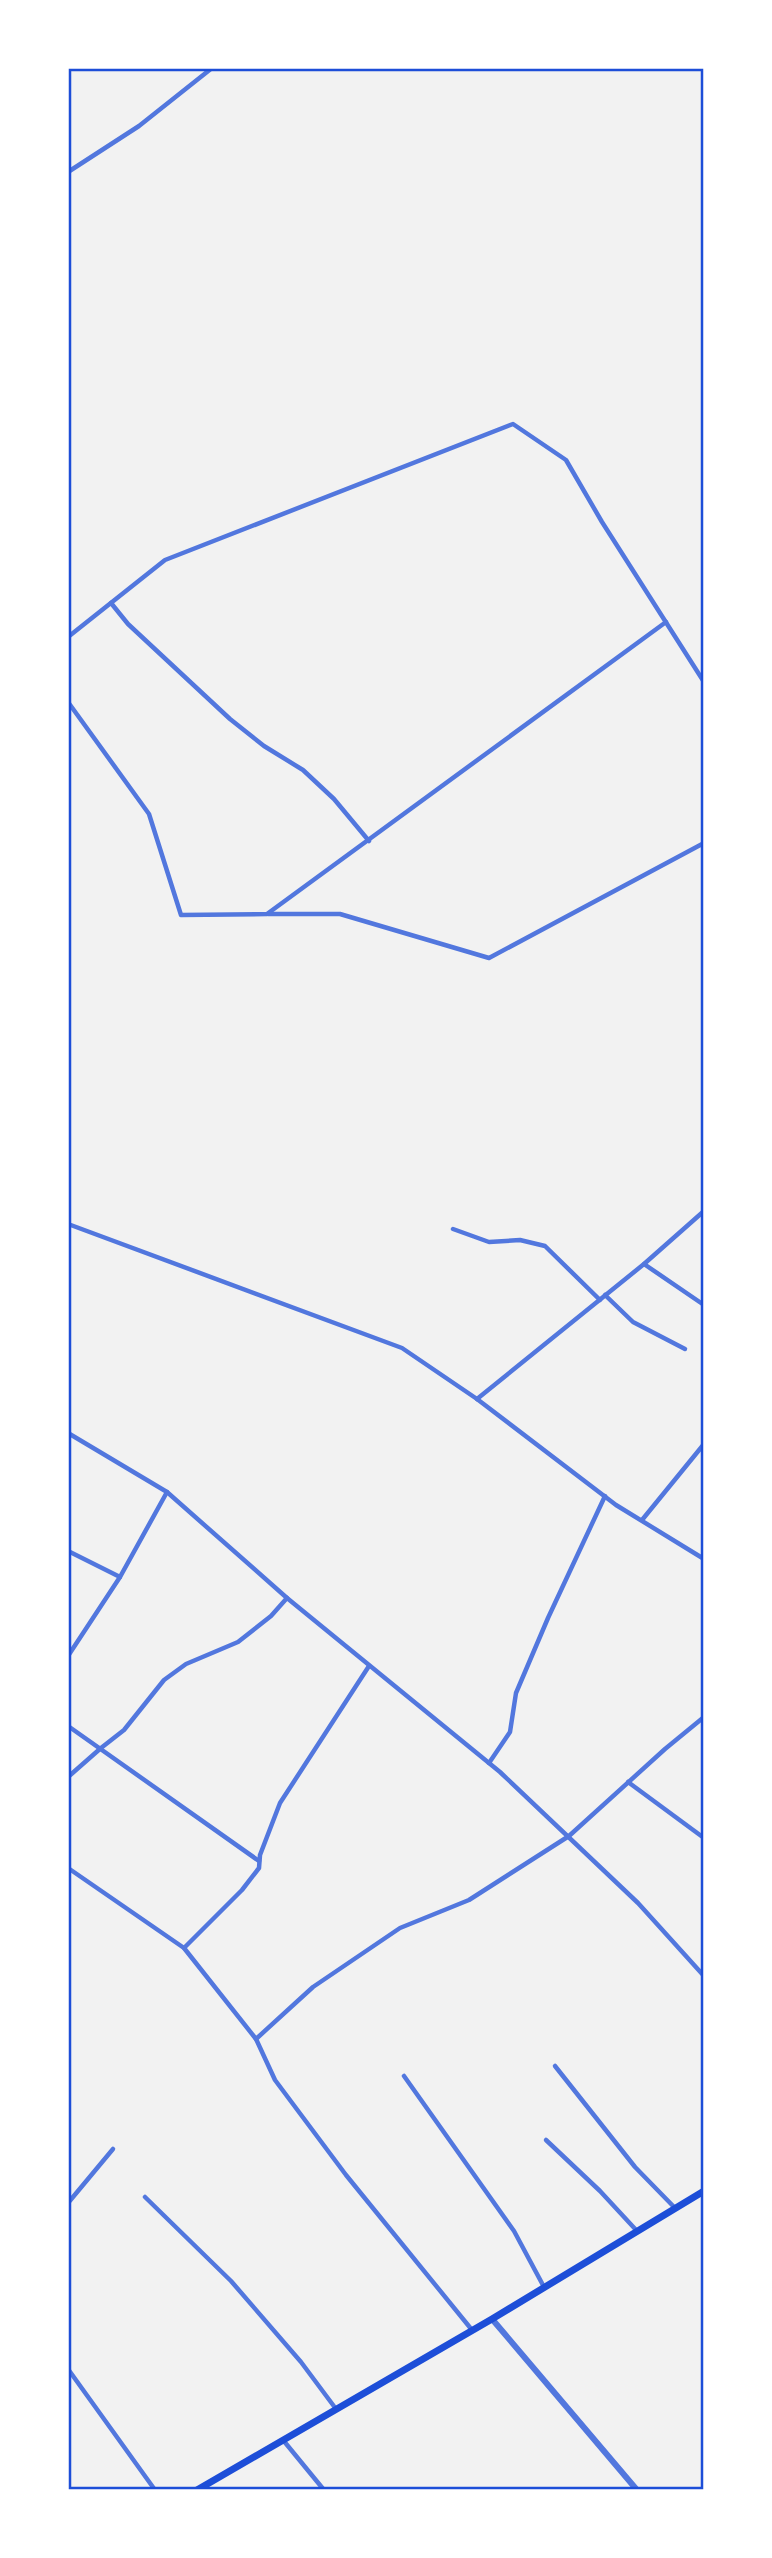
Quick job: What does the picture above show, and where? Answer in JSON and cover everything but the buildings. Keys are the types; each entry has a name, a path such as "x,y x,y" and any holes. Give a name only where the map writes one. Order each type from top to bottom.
{"main road":[{"path":"197,2490 472,2331 704,2191"}],"street":[{"path":"68,172 139,126 212,68"},
{"path":"68,637 165,559 513,424 566,460 704,682"},
{"path":"111,603 128,624 230,719 264,746 303,770 334,799 369,841"},
{"path":"267,914 666,622"},
{"path":"68,702 149,814 181,915 340,914 489,958 704,842"},
{"path":"477,1399 644,1264 704,1211"},
{"path":"68,1224 402,1348 477,1399 605,1496 704,1559"},
{"path":"453,1229 489,1242 520,1240 545,1246 600,1300"},
{"path":"644,1264 704,1305"},
{"path":"606,1295 633,1322 685,1349"},
{"path":"68,1433 167,1492 287,1598 489,1763 638,1903 704,1976"},
{"path":"642,1520 704,1444"},
{"path":"68,1656 120,1577 167,1492"},
{"path":"489,1763 510,1732 516,1693 605,1496"},
{"path":"68,1551 120,1577"},
{"path":"68,1777 124,1730 164,1680 186,1664 238,1642 263,1623 287,1598"},
{"path":"184,1948 242,1890 258,1868 280,1803 369,1665"},
{"path":"256,2039 313,1987 400,1928 469,1900 569,1836 704,1717"},
{"path":"68,1726 260,1861"},
{"path":"628,1782 704,1838"},
{"path":"68,1868 184,1948 256,2039 275,2080 346,2175 472,2331"},
{"path":"555,2066 635,2168 676,2208"},
{"path":"404,2076 514,2231 545,2287"},
{"path":"546,2140 638,2231"},
{"path":"68,2203 113,2149"},
{"path":"145,2197 231,2281 301,2362 336,2410"},
{"path":"492,2319 637,2490"},
{"path":"68,2369 155,2490"},
{"path":"283,2440 324,2490"}]}
